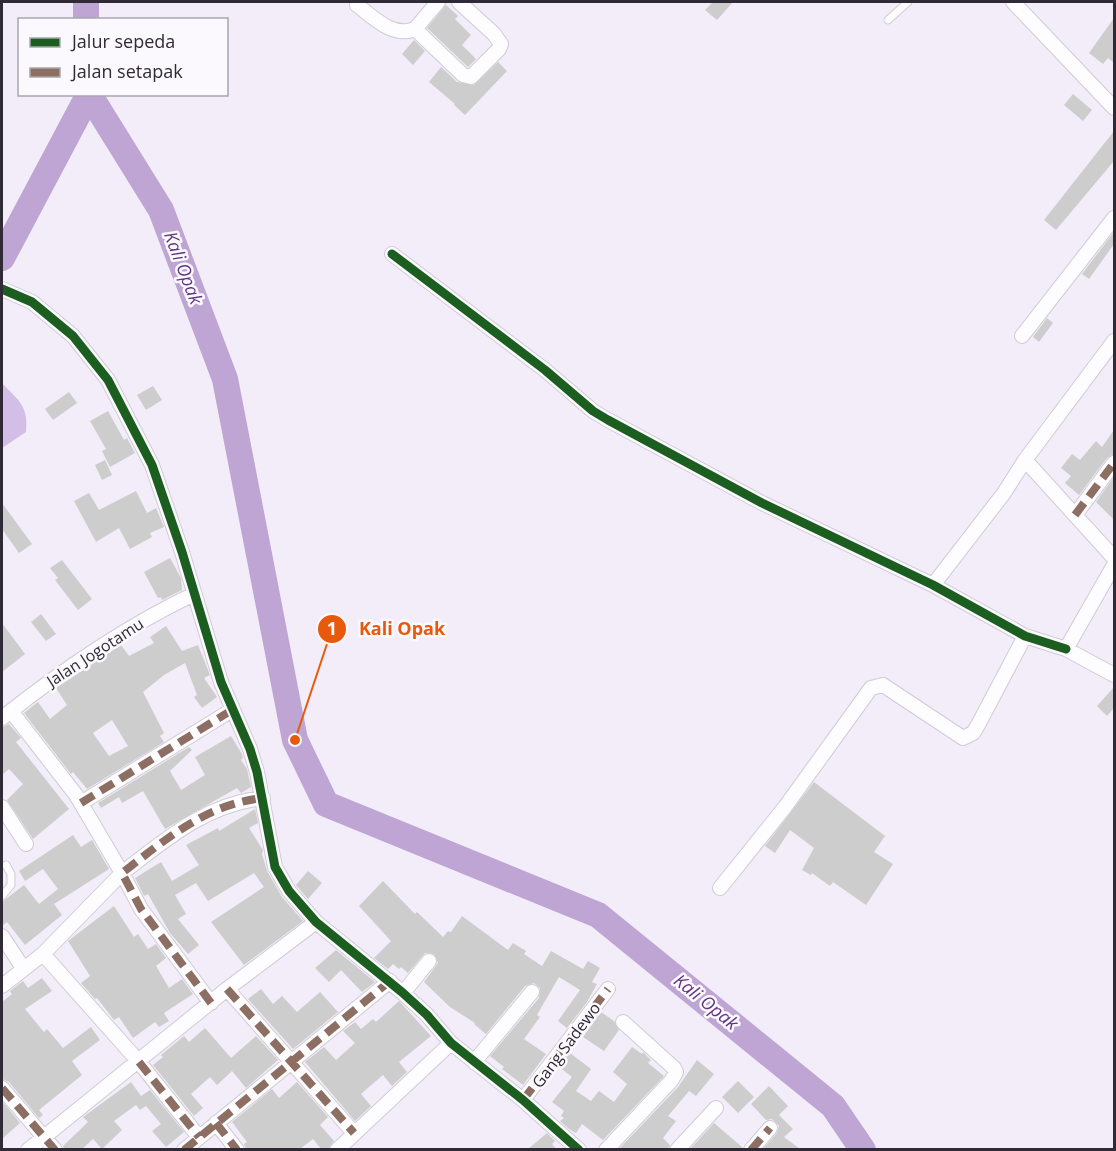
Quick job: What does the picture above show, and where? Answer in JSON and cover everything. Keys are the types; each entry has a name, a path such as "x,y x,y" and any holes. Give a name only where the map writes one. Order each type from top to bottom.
{"street":[{"path":"357,5 392,30 404,32 415,29 438,2"},
{"path":"415,29 463,75 473,77 501,44 494,34 459,2"},
{"path":"1013,2 1114,108"},
{"path":"1022,336 1114,218"},
{"path":"392,254 545,370 593,411 762,503 933,585 1025,636 1066,649 1114,675"},
{"path":"2,289 32,302 73,336 108,380 152,465 182,552 221,682 250,750 263,798 275,867 289,891 316,922 390,981 427,1015 450,1042 523,1100 579,1149"},
{"path":"933,585 1004,493 1025,460 1114,341"},
{"path":"1025,460 1114,558"},
{"path":"1075,514 1114,464"},
{"path":"1066,649 1114,565"},
{"name":"Jalan Jogotamu","path":"6,714 54,678 120,635 160,610 194,594"},
{"path":"720,888 785,807 871,688 883,685 963,738 972,733 978,725 1025,636"},
{"path":"81,803 232,710"},
{"path":"6,714 61,774 81,803 141,909 211,1003"},
{"path":"2,986 43,954 122,873 190,822 234,804 263,798"},
{"path":"2,807 26,844"},
{"path":"28,1149 227,989 316,922"},
{"path":"2,936 23,968"},
{"path":"43,954 139,1062 199,1137"},
{"path":"403,993 429,961"},
{"path":"183,1149 390,981"},
{"path":"227,989 354,1133"},
{"name":"Gang Sadewo","path":"523,1100 608,989"},
{"path":"474,1062 532,992"},
{"path":"606,1149 671,1081 676,1072 675,1068 623,1022"},
{"path":"337,1149 450,1042"},
{"path":"2,1089 55,1149"},
{"path":"677,1149 716,1108"},
{"path":"216,1123 237,1149"},
{"path":"751,1149 770,1128"}],"lane":[{"path":"888,20 908,2"},
{"path":"2,896 11,885 6,865"}],"shaded area":[{"path":"2,383 24,410 26,432 2,448"}],"building":[{"path":"713,2 733,2 717,20 705,10"},
{"path":"446,5 458,16 455,19 471,35 462,45 476,59 468,67 427,28"},
{"path":"1114,18 1114,63 1108,58 1103,64 1089,53"},
{"path":"414,40 425,51 413,65 402,54"},
{"path":"498,62 507,71 465,115 429,82 441,67 457,82 474,85"},
{"path":"1073,94 1092,110 1083,121 1064,105"},
{"path":"1114,131 1114,161 1056,230 1044,220"},
{"path":"1114,232 1114,244 1089,279 1082,274"},
{"path":"1047,318 1053,323 1039,342 1033,337"},
{"path":"153,386 162,400 146,410 137,395"},
{"path":"69,392 77,403 53,420 45,409"},
{"path":"108,411 124,440 127,438 135,453 110,467 102,451 106,449 90,421"},
{"path":"1114,430 1114,454 1107,458 1079,495 1065,483 1071,476 1061,468 1072,454 1080,460 1096,441 1102,447"},
{"path":"105,460 112,475 102,480 95,465"},
{"path":"1114,477 1114,520 1096,502"},
{"path":"136,491 147,513 156,508 164,527 150,533 152,537 130,549 119,528 96,542 74,501 89,493 99,510"},
{"path":"2,503 32,544 19,553 2,529"},
{"path":"170,558 181,578 182,590 162,600 161,597 158,598 144,572"},
{"path":"62,560 92,599 78,610 55,580 58,578 50,568"},
{"path":"41,614 56,634 46,641 31,622"},
{"path":"2,623 25,654 2,672"},
{"path":"166,626 182,651 198,645 210,675 204,678 217,697 202,708 194,697 197,695 185,663 164,675 143,692 164,733 160,736 164,742 87,789 73,772 71,774 24,713 38,702 50,719 67,705 56,688 121,645 129,656 154,643 150,637","holes":["112,720 128,746 109,756 93,733"]},
{"path":"1114,687 1114,708 1107,716 1097,706"},
{"path":"9,724 21,738 16,742 69,809 33,839 7,800 23,784 9,769 2,775 2,727"},
{"path":"231,736 242,754 241,760 247,769 251,787 241,793 237,788 165,829 143,791 122,803 119,797 101,808 98,803 189,747 192,750 170,771 181,790 205,775 195,757"},
{"path":"814,782 885,836 874,852 893,864 866,905 833,882 830,886 812,873 811,875 802,870 814,848 790,830 775,853 765,846"},
{"path":"255,809 258,823 249,828 263,850 267,871 282,897 303,921 244,965 211,922 264,887 254,873 208,901 196,883 175,895 186,914 178,919 199,945 188,954 170,933 148,894 144,896 135,878 161,862 172,881 199,865 186,845 218,828 219,831"},
{"path":"73,835 81,847 92,840 109,869 54,904 62,915 25,945 7,922 2,926 2,902 24,885 39,904 58,889 43,869 25,881 19,871"},
{"path":"308,871 322,883 308,899 296,885"},
{"path":"383,881 415,914 417,912 443,937 448,931 451,932 462,916 508,950 513,943 526,951 524,954 542,966 551,951 583,969 588,961 600,968 592,982 597,984 587,1002 567,1028 558,1021 580,990 559,977 537,1015 540,1017 524,1039 546,1054 523,1085 502,1069 504,1067 490,1056 539,998 540,988 534,983 525,986 486,1034 475,1023 450,1007 424,982 438,963 434,954 425,953 408,973 393,964 388,969 374,958 391,941 359,906"},
{"path":"114,906 134,937 138,934 148,949 156,944 166,958 156,966 169,988 182,979 193,994 164,1013 169,1021 159,1027 155,1022 133,1038 119,1017 114,1020 97,998 95,999 81,983 90,976 68,941"},
{"path":"336,950 375,982 362,992 341,970 329,982 315,968"},
{"path":"42,978 52,991 25,1009 44,1032 47,1029 63,1048 91,1027 100,1040 72,1061 82,1075 39,1110 43,1115 39,1118 9,1082 2,1079 2,1002 12,994 10,991 23,981 28,988"},
{"path":"261,989 273,1004 282,996 297,1012 320,992 338,1012 293,1049 248,999"},
{"path":"399,1001 431,1036 399,1062 407,1072 392,1086 383,1075 361,1094 371,1106 355,1121 305,1062 324,1047 336,1060 355,1043 343,1031 355,1022 361,1029 373,1019 376,1022"},
{"path":"601,1012 614,1021 619,1030 604,1051 583,1037"},
{"path":"205,1028 231,1058 256,1036 278,1060 246,1088 232,1071 217,1085 210,1077 191,1094 203,1108 194,1116 153,1065 163,1057 161,1055 184,1036 189,1042"},
{"path":"632,1047 642,1054 643,1052 651,1060 648,1063 664,1076 603,1140 582,1124 576,1133 569,1129 560,1121 564,1118 561,1116 564,1111 552,1102 572,1077 559,1067 570,1053 591,1069 576,1091 591,1101 599,1091 614,1102 627,1084 613,1072"},
{"path":"697,1060 714,1074 696,1096 689,1091 668,1116 676,1121 663,1138 670,1145 668,1149 619,1149 678,1087"},
{"path":"738,1081 754,1097 738,1113 722,1097"},
{"path":"131,1082 141,1096 150,1090 184,1132 166,1147 152,1131 161,1124 146,1106 140,1110 136,1105 114,1121 122,1130 102,1149 93,1139 82,1149 64,1149 63,1146 88,1122 83,1117"},
{"path":"297,1082 328,1117 320,1125 334,1141 328,1149 321,1149 313,1139 300,1149 246,1149 244,1144 247,1142 232,1122 272,1089 279,1098"},
{"path":"769,1086 788,1106 779,1115 793,1129 784,1137 800,1149 763,1149 777,1133 779,1126 772,1119 766,1120 751,1104"},
{"path":"2,1101 20,1123 2,1139"},
{"path":"714,1123 742,1147 742,1149 690,1149"},
{"path":"547,1133 555,1141 552,1144 556,1149 528,1149"}],"waterway":[{"name":"Kali Opak","path":"86,2 86,18"},
{"path":"2,258 88,96"},
{"name":"Kali Opak","path":"90,96 161,210 225,379 295,740 326,804 598,915 833,1106 863,1150"}],"marked path":[{"path":"1075,515 1114,463"},
{"path":"81,803 232,710"},
{"path":"211,1003 141,909 122,873 187,825 223,808 263,798"},
{"path":"184,1150 390,981"},
{"path":"227,989 354,1133"},
{"path":"523,1100 608,989"},
{"path":"139,1062 199,1137"},
{"path":"2,1088 55,1150"},
{"path":"216,1123 237,1150"},
{"path":"751,1150 770,1128"}],"cycle path":[{"path":"392,254 545,370 593,411 608,420 762,503 933,585 1025,636 1066,649"},
{"path":"2,289 32,302 73,336 108,380 152,465 182,552 221,682 250,749 257,772 275,867 289,891 316,922 403,993 427,1015 451,1043 523,1100 579,1150"}],"place":[{"name":"Kali Opak","path":"295,740"}]}
